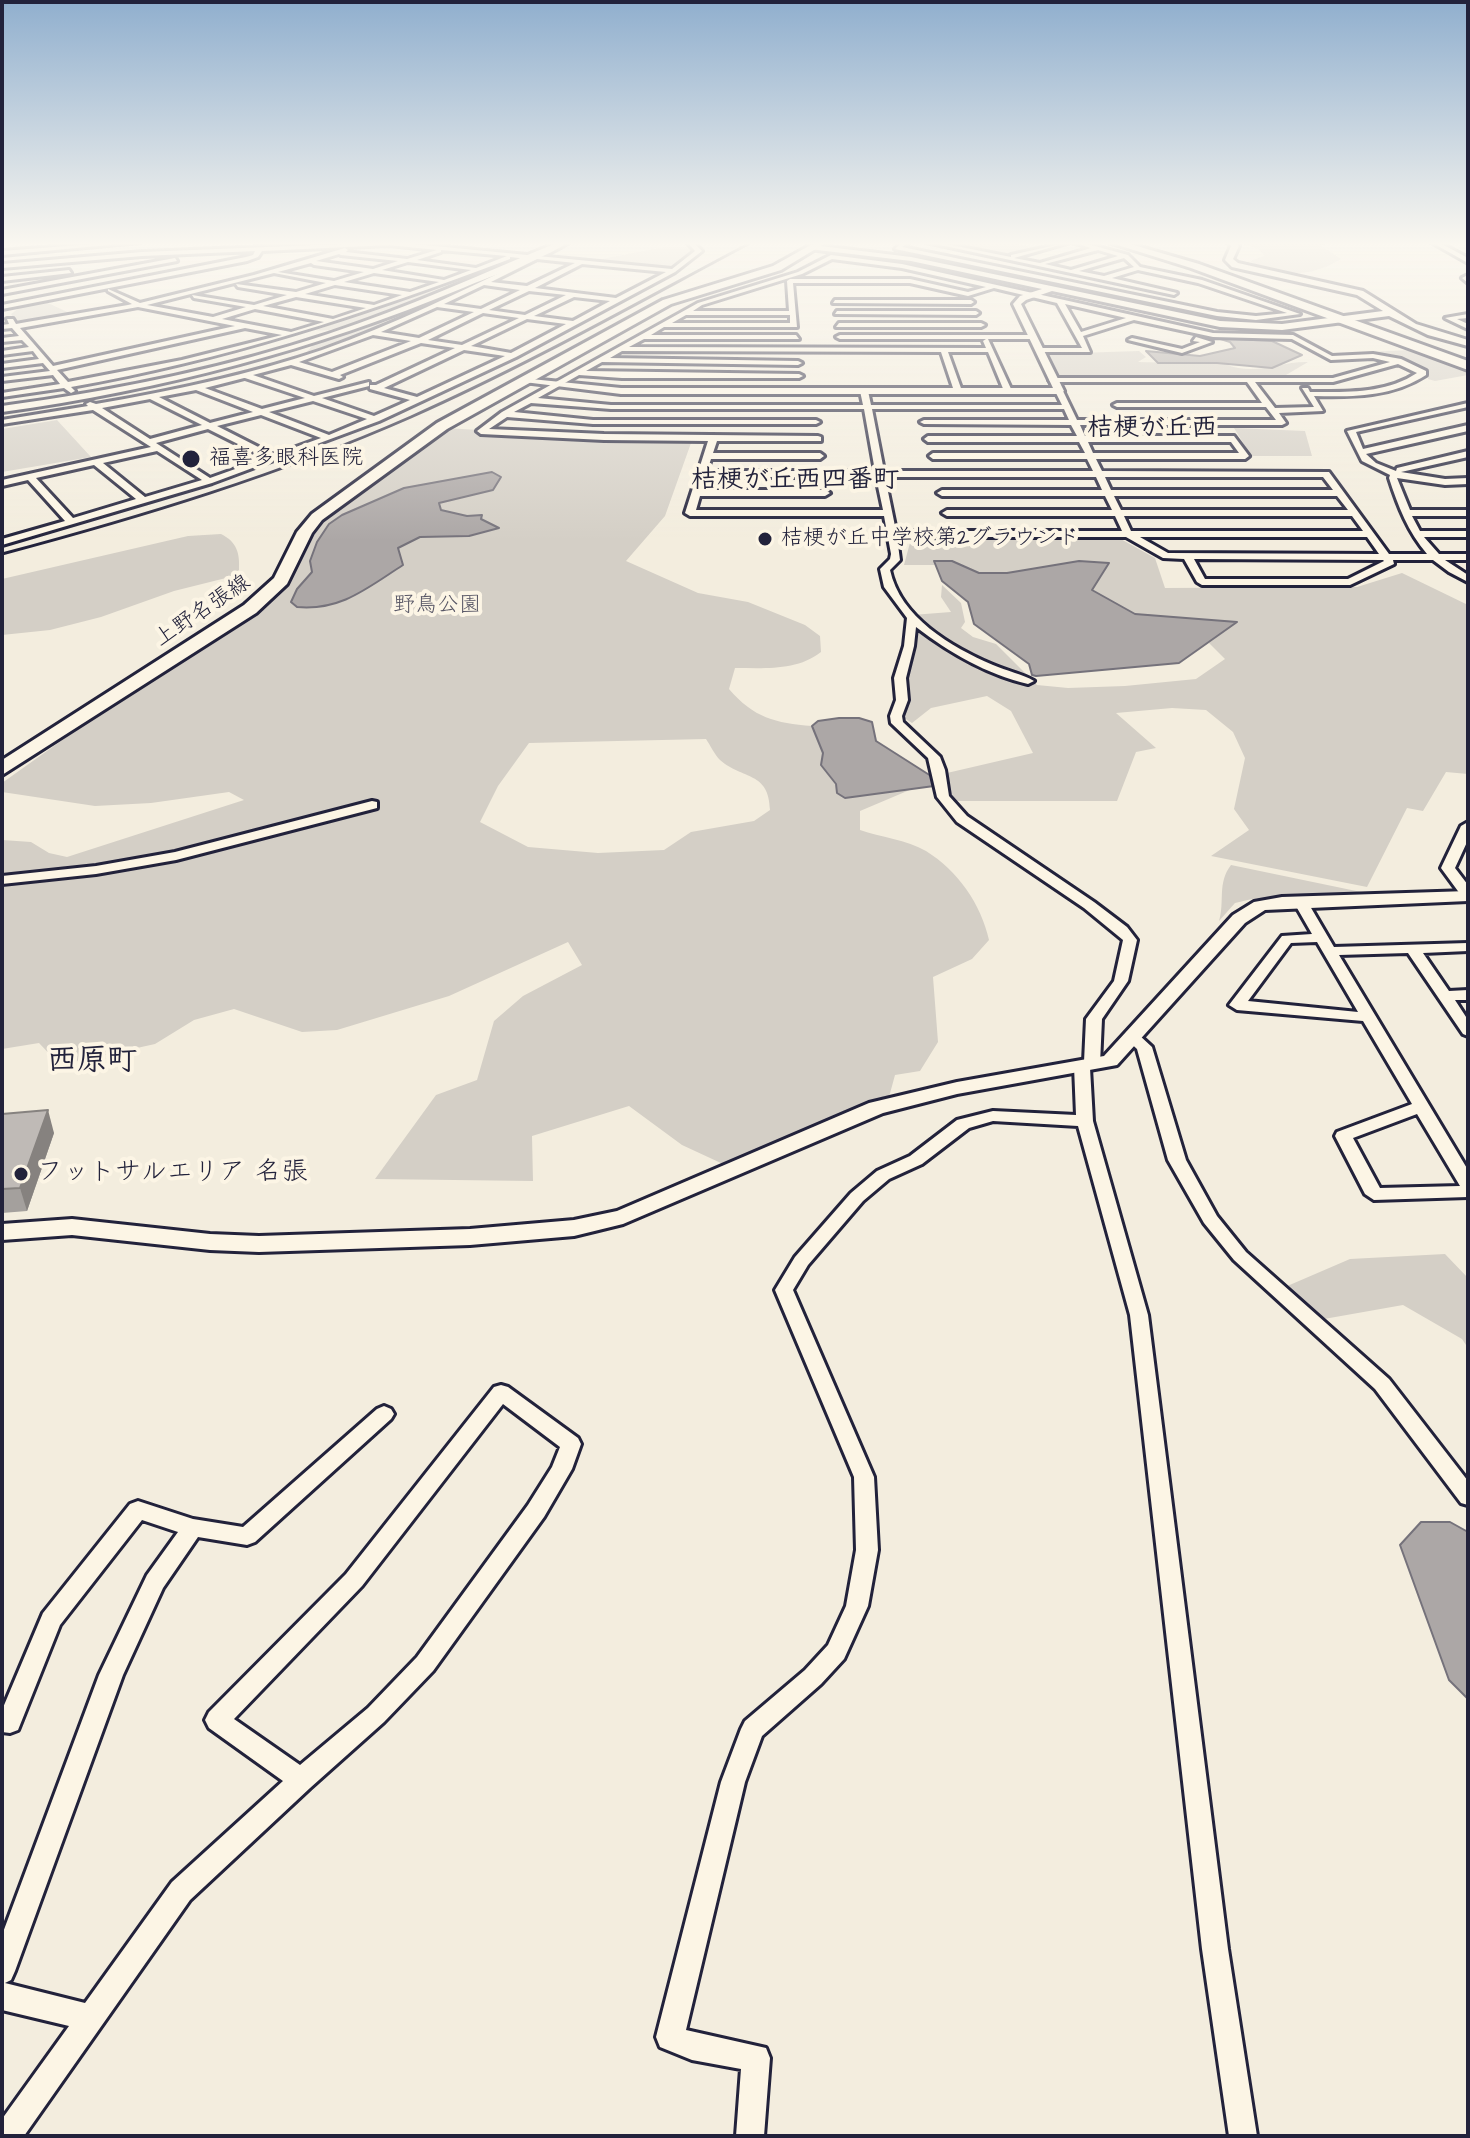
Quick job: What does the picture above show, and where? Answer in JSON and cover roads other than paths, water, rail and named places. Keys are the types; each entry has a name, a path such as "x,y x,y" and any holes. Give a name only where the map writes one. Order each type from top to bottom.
{"highway":[{"path":"1409,342 1468,363"}],"main road":[{"name":"上野名張線","path":"2,769 250,609 281,580 308,528 330,505 442,426 593,342"}],"street":[{"path":"29,342 64,386 209,481"},
{"path":"2,379 52,371 177,342"},
{"path":"2,395 125,374 264,342"},
{"path":"2,409 204,371 310,342"},
{"path":"2,422 95,407 243,375 347,342"},
{"path":"332,375 416,342"},
{"path":"432,342 513,355"},
{"path":"377,388 477,342"},
{"path":"2,542 209,481 329,438 420,400 538,342"},
{"path":"632,342 481,431 654,438 818,439"},
{"path":"796,342 800,391"},
{"path":"841,342 843,349"},
{"path":"987,342 1008,391"},
{"path":"1035,342 1128,534 1166,556 1468,557"},
{"path":"1039,350 1087,350 1082,342"},
{"path":"1132,342 1182,351 1207,342"},
{"path":"1302,342 1331,358 1364,355 1398,361 1423,373 1413,380 1370,394 1308,394"},
{"path":"291,362 306,343"},
{"path":"2,353 34,349"},
{"path":"619,349 991,350"},
{"path":"235,350 260,357"},
{"path":"944,350 958,391"},
{"path":"600,360 798,363"},
{"path":"2,366 44,361"},
{"path":"1053,380 1341,379 1398,361"},
{"path":"181,362 204,371"},
{"path":"291,362 420,400"},
{"path":"577,373 799,376"},
{"path":"125,374 144,384"},
{"path":"243,375 376,419"},
{"path":"1103,379 1109,389 1255,389"},
{"path":"924,422 1282,423 1248,379"},
{"path":"1127,423 1115,401 1318,410 1320,406 1296,380"},
{"path":"521,381 621,391 1059,391"},
{"path":"2,483 96,462 366,384"},
{"path":"195,386 329,438"},
{"path":"864,391 896,558 886,566 885,578 889,591 911,619 982,665 1028,681"},
{"path":"150,396 273,458"},
{"path":"529,400 591,406 659,407 1066,407"},
{"path":"1468,405 1351,431 1368,462 1395,473 1454,484 1468,481"},
{"path":"654,438 659,407"},
{"path":"814,407 827,513"},
{"path":"920,407 953,534"},
{"path":"505,414 578,421 816,422"},
{"path":"1416,417 1429,421"},
{"path":"1443,426 1468,435"},
{"path":"1362,452 1468,428"},
{"path":"713,439 690,513 888,513"},
{"path":"928,439 1234,439 1245,456 933,456"},
{"path":"1395,473 1468,454"},
{"path":"708,456 820,456"},
{"path":"96,462 144,501"},
{"path":"1395,473 1396,487 1416,534 1444,567 1468,579"},
{"path":"702,474 1326,474 1390,562 1350,582 1202,582 1188,557"},
{"path":"30,477 72,523"},
{"path":"1396,487 1468,492"},
{"path":"696,493 825,493"},
{"path":"942,493 1340,493"},
{"path":"947,513 1354,513"},
{"path":"1406,513 1468,513"},
{"path":"892,534 1369,534"},
{"path":"1416,534 1468,534"},
{"path":"911,619 909,646 900,680 902,700 896,716 897,723 934,757 945,802 962,819 1089,905 1122,930 1130,940 1121,981 1094,1019 1087,1065 1085,1121 1139,1315 1215,1949 1243,2136"},
{"path":"2,880 96,870 176,856 372,805"},
{"path":"1468,826 1448,868 1468,895"},
{"path":"2,1232 72,1227 210,1242 259,1244 470,1237 574,1228 634,1212 876,1108 957,1088 1110,1061 1244,914 1271,904 1300,901 1468,895"},
{"path":"1300,901 1367,1017 1463,1167 1468,1188 1374,1194 1343,1136 1422,1106"},
{"path":"1367,1017 1237,1005 1287,939 1413,949 1468,947"},
{"path":"1413,949 1468,1031"},
{"path":"1445,996 1468,995"},
{"path":"1133,1038 1144,1047 1177,1160 1210,1219 1240,1256 1382,1384 1468,1497"},
{"path":"750,2136 756,2058 692,2046 670,2037 733,1782 753,1729 836,1652 857,1606 867,1550 864,1477 784,1290 801,1261 857,1197 883,1175 916,1160 963,1124 993,1116 1085,1121"},
{"path":"7,2136 181,1891 376,1715 425,1664 518,1536 562,1469 571,1444 501,1392 354,1580 217,1720 301,1780"},
{"path":"2,1721 10,1722 51,1620 138,1510 193,1528 247,1536 384,1414"},
{"path":"2,1971 111,1675 155,1582 193,1528"},
{"path":"2,1996 91,2018"}],"railway":[{"path":"2,554 106,525 311,458 411,417 564,342"}],"place":[{"name":"福喜多眼科医院","path":"191,459"},
{"name":"桔梗が丘中学校第2グラウンド","path":"765,539"},
{"name":"フットサルエリア 名張","path":"21,1174"}],"district":[{"name":"桔梗が丘西","path":"1152,430"},
{"name":"桔梗が丘西四番町","path":"795,482"},
{"name":"西原町","path":"92,1063"}],"park label":[{"name":"野鳥公園","path":"437,606"}]}
